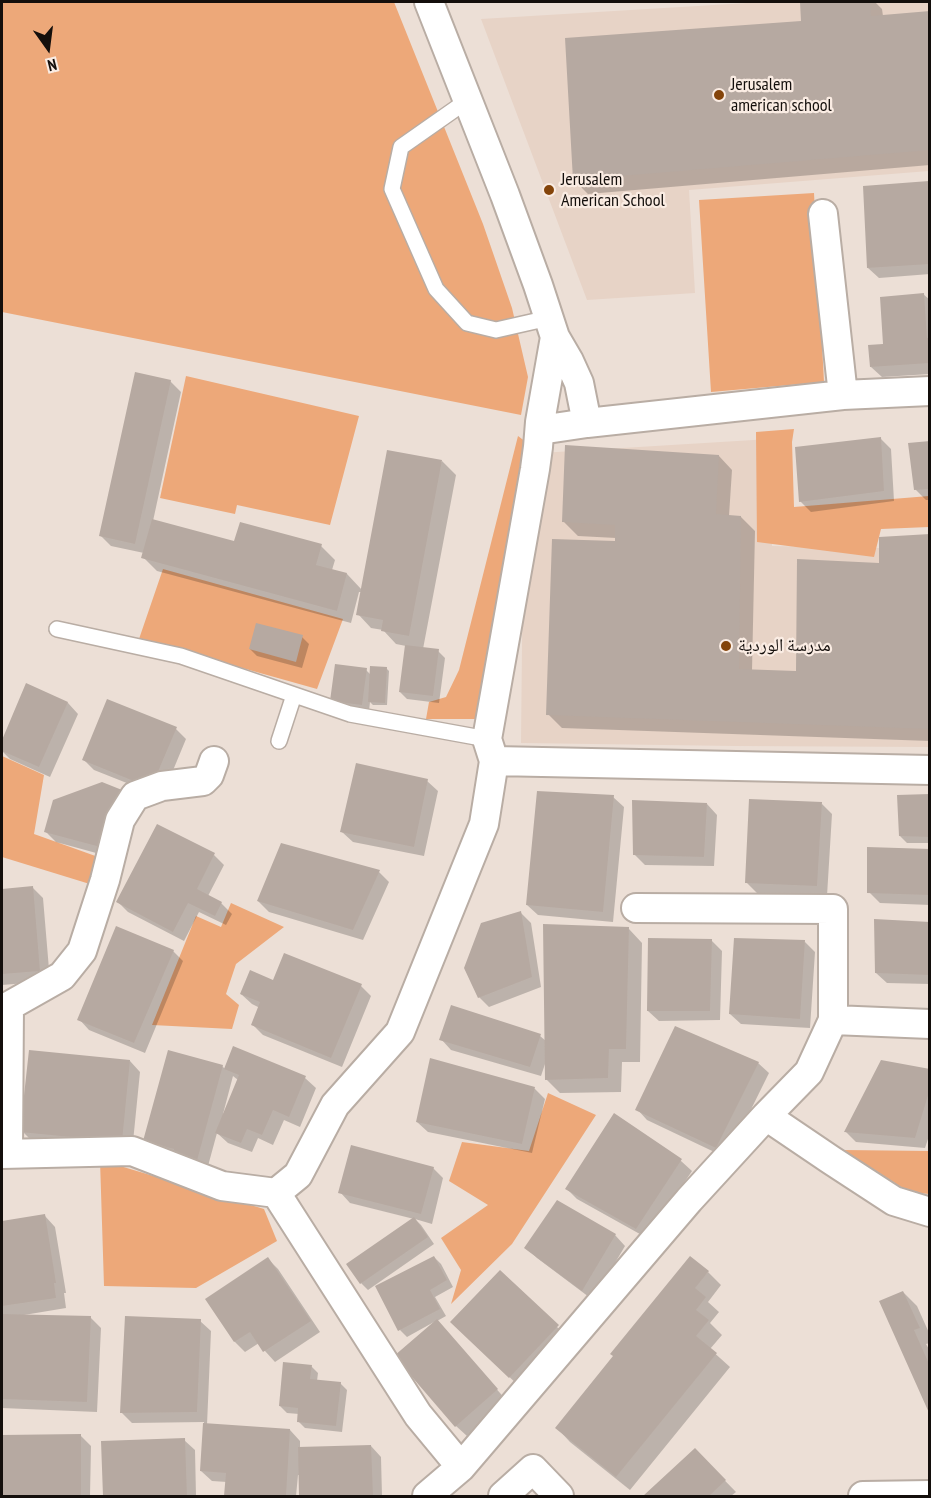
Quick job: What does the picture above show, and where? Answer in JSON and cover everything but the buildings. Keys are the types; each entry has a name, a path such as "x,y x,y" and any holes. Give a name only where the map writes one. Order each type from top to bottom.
{"street":[{"path":"429,2 505,195 552,328 579,384 587,423"},
{"path":"823,214 843,395"},
{"path":"214,761 209,775 203,781 162,786 135,796 120,820 105,880 82,951 62,976 9,1006 4,1153 132,1151 222,1186 276,1193 298,1175 335,1105 399,1032 484,824 491,749 535,469 552,328"},
{"path":"540,430 843,395 930,391"},
{"path":"491,749 930,770"},
{"path":"427,1497 461,1467 689,1200 809,1072 833,1020 833,909 636,908"},
{"path":"833,1020 930,1024"},
{"path":"766,1116 894,1201 930,1212"},
{"path":"276,1193 418,1415 461,1467"},
{"path":"503,1497 533,1469 559,1497"},
{"path":"863,1497 930,1495"}],"lane":[{"path":"468,100 401,147 392,189 436,290 467,323 496,330 552,328"},
{"path":"57,629 181,656 350,714 491,749"},
{"path":"279,741 294,695"}],"shaded area":[{"path":"2,2 394,2 483,224 512,308 528,377 521,415 2,312"},
{"name":"Jerusalem american school","path":"764,2 929,2 929,171 689,190 695,293 587,300 481,19"},
{"path":"814,193 824,382 711,392 699,200"},
{"path":"186,376 359,416 330,525 237,505 235,514 160,498"},
{"path":"794,429 792,442 794,507 929,496 929,527 881,529 874,557 757,542 756,432"},
{"path":"518,436 530,445 475,719 426,719 429,702 446,697 459,670"},
{"name":"مدرسة الوردية","path":"770,439 772,546 929,549 929,747 521,743 524,454"},
{"path":"163,569 343,619 317,689 139,639"},
{"path":"2,756 44,775 34,834 101,858 93,885 2,857"},
{"path":"231,903 284,927 236,964 226,994 239,1005 232,1029 152,1025 196,916 221,927"},
{"path":"548,1093 596,1115 512,1244 451,1304 461,1270 441,1238 488,1205 449,1181 462,1142 529,1151"},
{"path":"843,1150 929,1151 929,1194 909,1192"},
{"path":"100,1160 264,1209 277,1241 196,1288 104,1286"}],"place":[{"name":"Jerusalem american school","path":"719,95"},
{"name":"Jerusalem American School","path":"549,190"},
{"name":"مدرسة الوردية","path":"726,646"}]}
